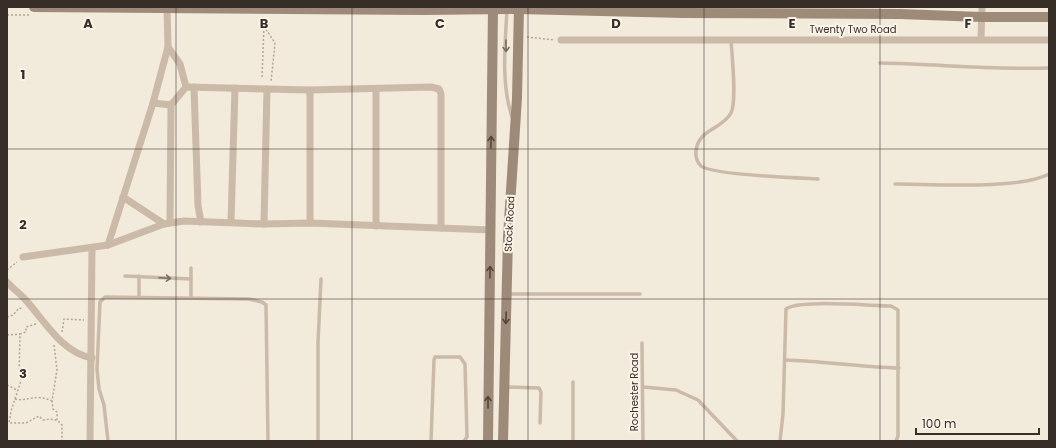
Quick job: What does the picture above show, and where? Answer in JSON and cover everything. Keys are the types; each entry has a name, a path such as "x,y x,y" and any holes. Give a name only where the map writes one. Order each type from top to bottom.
{"street":[{"path":"34,7 423,10 519,8 683,13 900,14 982,12 1049,18"},
{"path":"423,10 440,7"},
{"path":"566,7 586,10"},
{"path":"108,245 153,103 168,47 167,8"},
{"name":"Stock Road","path":"488,441 492,8"},
{"name":"Stock Road","path":"503,441 506,294 515,126 519,8"},
{"path":"981,39 982,12"},
{"name":"Twenty Two Road","path":"561,40 1049,40"},
{"path":"168,47 180,64 186,88"},
{"path":"194,87 198,206 201,222"},
{"path":"167,223 171,105 186,88 310,90 431,87 440,91 441,228"},
{"path":"231,222 235,88"},
{"path":"264,224 269,89"},
{"path":"376,89 376,226"},
{"path":"310,90 310,224"},
{"path":"153,103 171,105"},
{"path":"123,197 167,223"},
{"path":"23,257 108,245 167,223 231,222 491,230"},
{"path":"90,441 92,248"},
{"path":"7,282 30,305 59,339 78,354 92,358"}],"lane":[{"path":"507,8 507,94 515,126"},
{"path":"731,39 733,96 731,113 719,125 704,134 700,139 695,151 697,160 704,167 723,171 818,179"},
{"path":"880,63 925,64 997,69 1049,68"},
{"path":"895,184 996,184 1030,181 1049,174"},
{"path":"191,268 191,298"},
{"path":"125,276 191,279"},
{"path":"139,296 140,276"},
{"path":"318,441 318,343 321,280"},
{"path":"506,294 640,294"},
{"path":"108,441 104,405 99,390 97,369 100,302 105,297 139,296 256,300 266,305 268,441"},
{"path":"780,441 785,360 786,309 790,306 814,304 896,307 899,314 899,368 898,436 896,441"},
{"name":"Rochester Road","path":"642,343 643,441"},
{"path":"431,441 434,360 435,357 439,356 460,357 465,364 467,437 464,441"},
{"path":"785,360 826,361 849,366 899,368"},
{"path":"573,382 573,441"},
{"path":"504,387 539,388 541,392 540,423"},
{"path":"643,387 676,390 698,400 737,441"}],"path":[{"path":"262,17 264,26 262,77"},
{"path":"264,26 275,43 274,61 269,89"},
{"path":"525,36 561,40"},
{"path":"7,270 23,257"},
{"path":"7,317 13,315 19,308 22,310 30,305"},
{"path":"57,420 57,412 52,407 58,370 54,350 59,339 62,321 64,319 92,322"},
{"path":"7,335 17,336 26,332 26,327 34,325 42,320"},
{"path":"20,334 19,376 22,377 9,424 26,423 39,416 43,420 51,418 57,420 62,425 62,441"},
{"path":"7,385 18,390"},
{"path":"15,399 21,400 39,397 52,401"}]}
